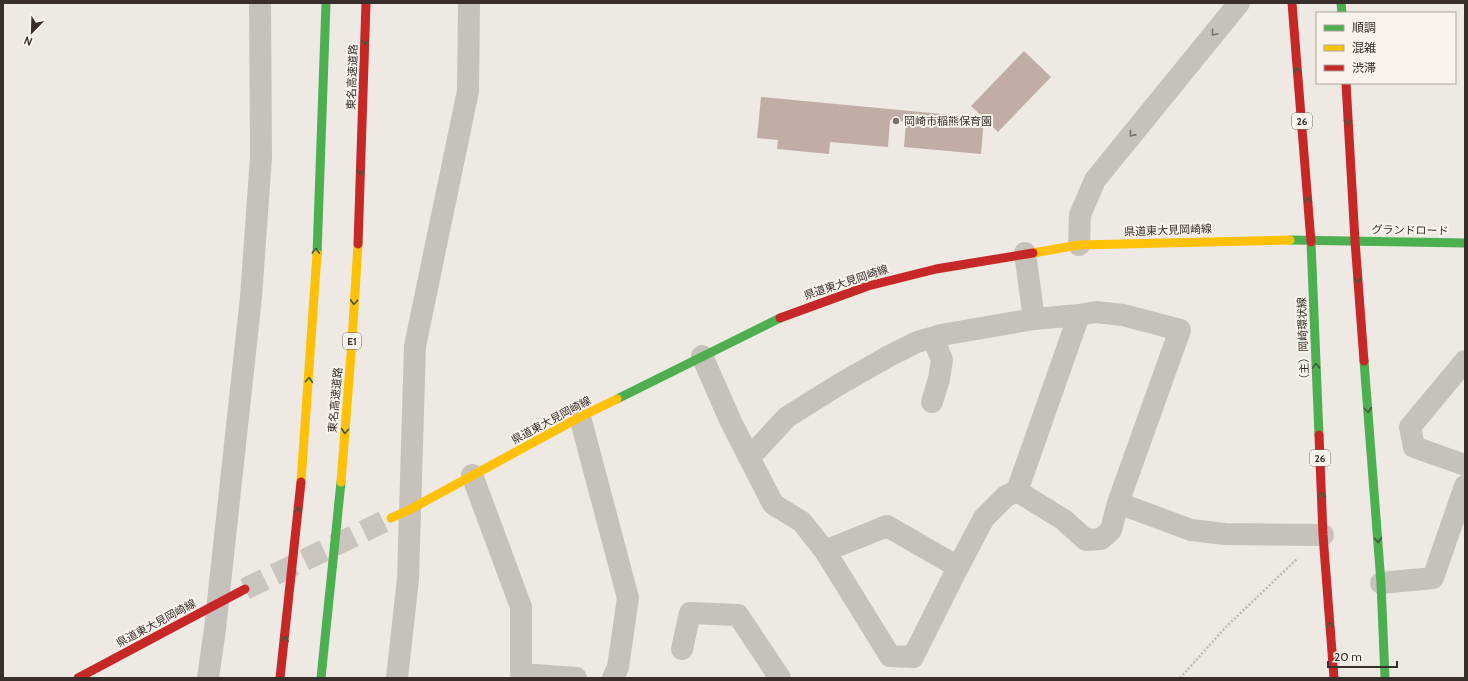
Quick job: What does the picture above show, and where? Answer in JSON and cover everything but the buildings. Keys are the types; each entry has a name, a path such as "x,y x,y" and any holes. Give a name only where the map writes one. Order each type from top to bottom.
{"main road":[{"path":"280,678 290,598 311,352 324,80 326,3"},
{"name":"東名高速道路","path":"321,678 330,602 351,356 364,83 366,3"},
{"name":"（主）岡崎環状線","path":"1292,3 1311,239 1323,535 1334,678"},
{"path":"1346,84 1355,241 1381,583 1385,678"},
{"name":"県道東大見岡崎線","path":"400,514 580,418 788,314 868,286 936,269 1079,245 1311,239 1355,241"},
{"name":"グランドロード","path":"1355,241 1465,244"},
{"name":"県道東大見岡崎線","path":"78,678 245,589"}],"street":[{"path":"208,678 252,297 261,156 260,3"},
{"path":"397,678 408,579 400,514 416,346 468,91 469,3"},
{"path":"1079,245 1080,215 1095,180 1239,3"},
{"path":"1025,253 1034,319"},
{"path":"750,457 787,417 840,384 917,342 1034,319 1096,312 1123,315 1180,330 1118,503 1111,530 1101,539 1086,540 1064,520 1017,491"},
{"path":"702,356 731,422 773,504 802,522 825,551 890,656 913,657 984,518 1006,496 1017,491 1079,315"},
{"path":"932,402 939,379 942,360 934,338"},
{"path":"1465,361 1410,427 1414,447 1465,465"},
{"path":"580,418 628,598 618,667 613,678"},
{"path":"472,475 521,607 521,674 576,678"},
{"path":"1381,583 1433,578 1465,486"},
{"path":"1118,503 1191,530 1225,534 1323,535"},
{"path":"825,551 887,526 958,567"},
{"path":"682,649 690,613 738,615 780,678"}],"path":[{"path":"1180,678 1225,628 1323,535"}],"tunnel":[{"path":"245,589 391,518"}],"traffic: fast":[{"path":"317,254 326,3"},
{"path":"1341,3 1342,12"},
{"path":"1290,240 1465,243"},
{"path":"1311,242 1319,435"},
{"path":"617,399 780,318"},
{"path":"1364,361 1381,583 1385,678"},
{"path":"321,678 341,482"}],"traffic: slow":[{"path":"1033,253 1079,245 1290,240"},
{"path":"341,482 358,244"},
{"path":"301,482 317,254"},
{"path":"391,518 409,510 580,417 617,399"}],"traffic: jam":[{"path":"358,244 366,3"},
{"path":"1292,3 1311,242"},
{"path":"1346,84 1355,241 1364,361"},
{"path":"780,318 868,286 936,269 1033,253"},
{"path":"1319,435 1323,535 1334,678"},
{"path":"280,678 301,482"},
{"path":"78,678 245,589"}],"place":[{"name":"岡崎市稲熊保育園","path":"896,121"}]}
